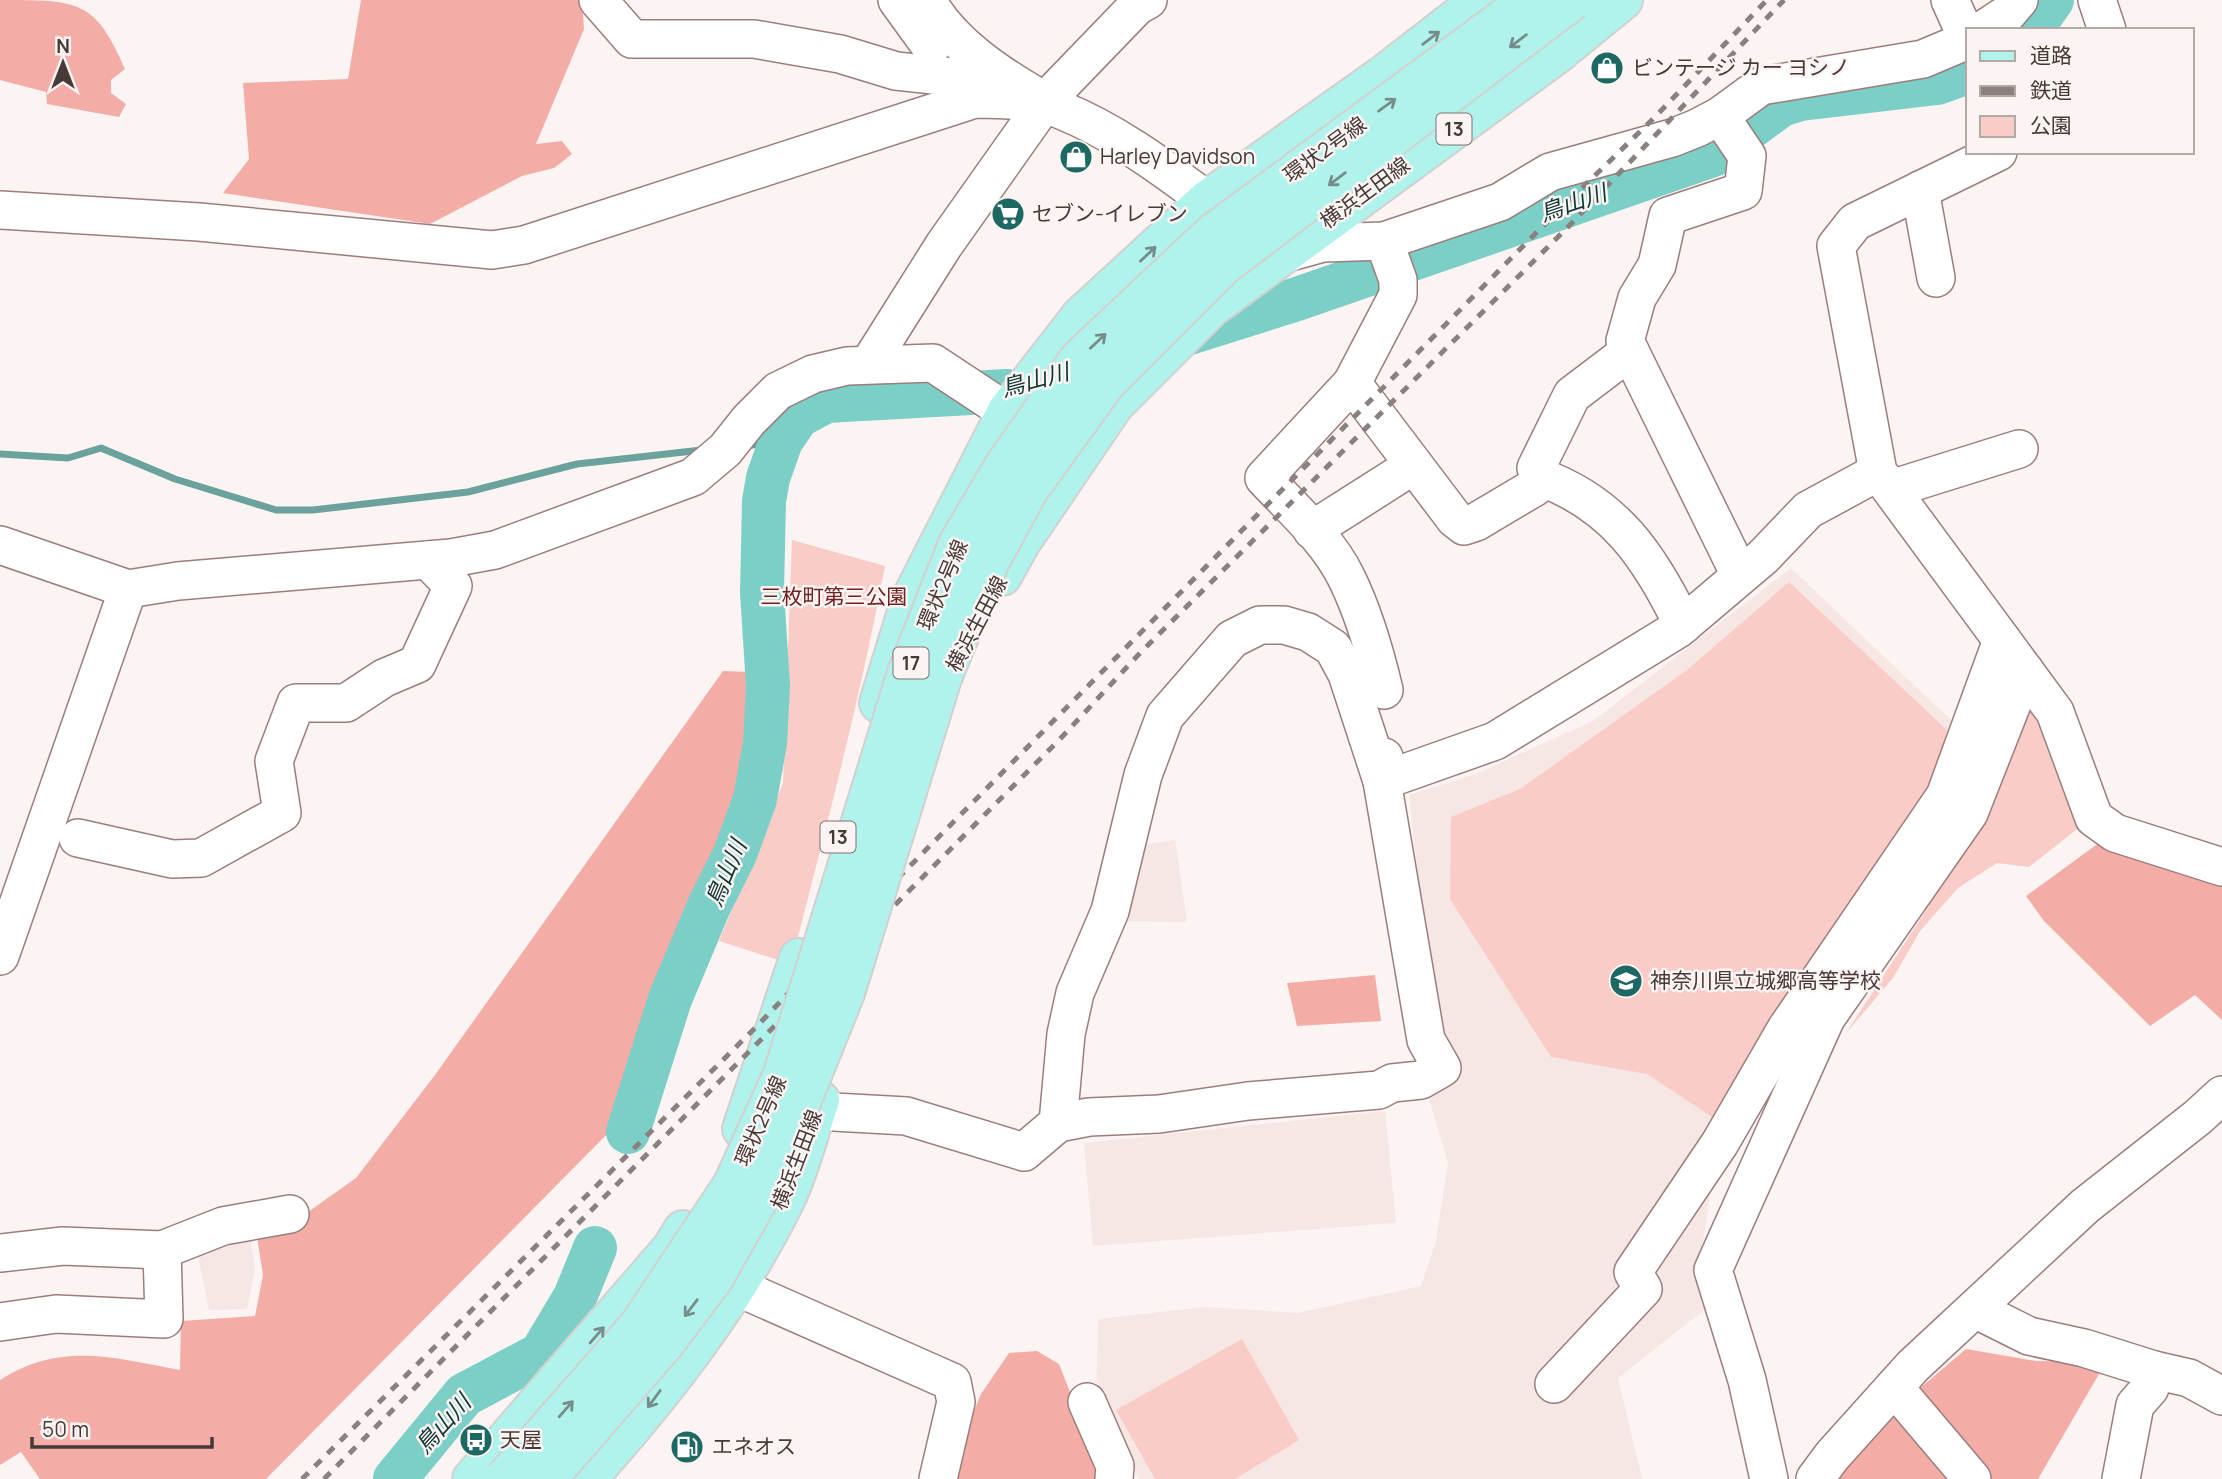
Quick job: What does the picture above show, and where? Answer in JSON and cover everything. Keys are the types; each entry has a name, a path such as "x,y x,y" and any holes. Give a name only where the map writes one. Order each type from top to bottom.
{"main road":[{"name":"13","path":"472,1479 673,1248 737,1141 774,1037 911,598 1007,411 1081,316 1207,200 1382,76 1480,0"},
{"name":"環状2号線","path":"505,1479 640,1324 733,1184 783,1074 906,676 958,544 1004,466 1079,359 1212,234 1530,0"},
{"name":"環状2号線","path":"547,1479 657,1353 714,1278 771,1177 845,993 942,678 989,563 1028,491 1106,383 1223,266 1573,0"},
{"name":"横浜生田線","path":"587,1479 636,1424 737,1287 788,1194 850,1016 920,759 954,662 1021,542 1114,404 1212,307 1558,54 1623,0"}],"street":[{"path":"598,0 632,39 754,39 840,54 963,88 1051,107"},
{"path":"897,0 963,88"},
{"path":"927,0 938,20 1003,77 1051,107 1124,142 1282,254 1323,243 1384,240 1500,202 1550,172 1672,138 1720,116 1761,86 1923,59 1966,41"},
{"path":"869,364 944,245 1051,107 1056,90 1137,6 1148,0"},
{"path":"1950,0 1966,36"},
{"path":"1986,28 2007,14 2020,0"},
{"path":"2097,0 2105,28"},
{"path":"0,210 175,220 492,250 534,242 963,88"},
{"path":"1720,116 1747,156 1743,191 1668,216 1657,265 1637,298 1625,341 1740,575"},
{"path":"1994,154 1856,222 1836,246 1885,480 2055,712 2094,818 2115,833 2222,867"},
{"path":"1920,190 1936,278"},
{"path":"1382,781 1385,705 1373,644 1346,576 1312,530 1264,478 1352,383 1398,295 1398,280 1384,240"},
{"path":"1630,351 1572,395 1536,468 1540,477 1559,484 1606,516 1636,544 1657,573 1683,625"},
{"path":"0,545 128,589 178,581 428,561 495,550 693,477 725,450 749,420 778,391 813,374 869,364 933,363 1007,411 1075,461"},
{"path":"1352,383 1455,519 1464,526 1476,522 1535,487 1540,477"},
{"path":"1382,781 1496,741 1683,625 1763,557 1808,510 1885,480 2020,449"},
{"path":"1312,530 1414,466"},
{"path":"78,838 125,851 172,859 201,858 282,813 274,761 296,703 346,703 384,678 417,664 453,586 428,561"},
{"path":"0,956 128,589"},
{"path":"816,1111 906,1116 1024,1152 1058,1123 1088,1117 1159,1114 1248,1101 1379,1090 1392,1083 1421,1080 1442,1068 1426,1040 1382,781 1347,674 1332,648 1308,632 1284,625 1260,625 1232,639 1165,716 1143,775 1110,911 1072,1006 1066,1034 1058,1123"},
{"path":"1555,1384 1643,1289 1633,1272 1720,1143 1786,1029 1945,796 2002,640"},
{"path":"1769,1479 1747,1380 1713,1270 1826,1017 1969,813 2025,671"},
{"path":"1815,1479 1894,1387 1975,1309 2085,1206 2199,1117 2222,1095"},
{"path":"0,1253 63,1246 162,1250 223,1226 289,1214"},
{"path":"0,1322 56,1314 164,1319 162,1250"},
{"path":"737,1287 953,1382 956,1402 938,1479"},
{"path":"1975,1309 2029,1336 2084,1348 2189,1378 2222,1396"},
{"path":"2121,1479 2135,1405 2150,1388 2154,1370"},
{"path":"1894,1387 1972,1479"},
{"path":"1087,1402 1115,1466 1114,1479"}],"shaded area":[{"path":"0,0 66,4 93,17 104,29 125,69 111,80 111,93 126,104 119,117 47,104 46,92 0,80"},
{"path":"361,0 582,0 584,29 536,144 562,141 572,154 554,168 522,176 430,224 223,193 249,159 243,83 348,79"},
{"name":"神奈川県立城郷高等学校","path":"1791,568 1959,728 1721,1127 1697,1278 1708,1307 1618,1378 1642,1479 1139,1479 1096,1397 1098,1319 1204,1307 1298,1313 1421,1286 1436,1242 1448,1162 1428,1096 1463,1066 1444,1030 1424,933 1409,795 1476,774 1593,721"},
{"path":"723,671 751,672 751,768 728,857 678,946 629,1112 266,1479 40,1479 21,1452 0,1465 0,1380 45,1360 66,1357 110,1358 180,1370 181,1321 255,1316 263,1275 256,1230 294,1222 356,1178 435,1075"},
{"path":"2107,837 2222,877 2222,1020 2195,995 2150,1026 2044,921 2026,896"},
{"path":"1175,840 1187,922 1119,921 1140,845"},
{"path":"1375,975 1381,1021 1297,1026 1287,983"},
{"path":"1385,1111 1396,1223 1093,1246 1084,1143"},
{"path":"249,1228 255,1269 247,1309 209,1310 196,1246"},
{"path":"1966,1349 2036,1361 2106,1362 2038,1479 1838,1479 1892,1412"},
{"path":"1037,1351 1059,1364 1104,1479 948,1479 948,1473 981,1394 1009,1353"}],"green space":[{"name":"三枚町第三公園","path":"792,540 885,566 853,716 791,964 719,941 783,783"},
{"path":"1789,582 1947,730 1934,795 1715,1119 1647,1074 1551,1057 1450,899 1451,817 1520,789 1687,670"},
{"path":"2033,698 2086,822 2029,867 1997,863 1958,888 1920,931 1893,978 1846,1033 1929,906 1977,821"},
{"path":"1242,1339 1299,1440 1235,1479 1155,1479 1116,1410"}],"waterway":[{"name":"鳥山川","path":"2032,28 2052,0"},
{"name":"鳥山川","path":"1167,340 1297,299 1713,155 1781,105 1801,99 1937,83 1966,73"},
{"name":"鳥山川","path":"628,1132 670,999 709,906 735,854 755,799 765,743 768,686 762,592 764,501 768,478 781,441 798,416 826,401 1007,391"},
{"path":"745,446 781,441"},
{"path":"0,454 68,458 101,448 175,479 276,510 313,510 468,492 577,464 702,450"},
{"name":"鳥山川","path":"395,1479 464,1395 541,1354 575,1297 595,1248"}],"railway":[{"path":"302,1479 759,1024 900,876 1541,228 1655,117 1767,0"},
{"path":"324,1479 1060,739 1141,652 1567,228 1784,0"}],"place":[{"name":"ビンテージ カー ヨシノ","path":"1607,68"},
{"name":"Harley Davidson","path":"1076,157"},
{"name":"セブン-イレブン","path":"1008,214"},
{"name":"神奈川県立城郷高等学校","path":"1626,981"},
{"name":"天屋","path":"476,1440"},
{"name":"エネオス","path":"687,1447"}]}
